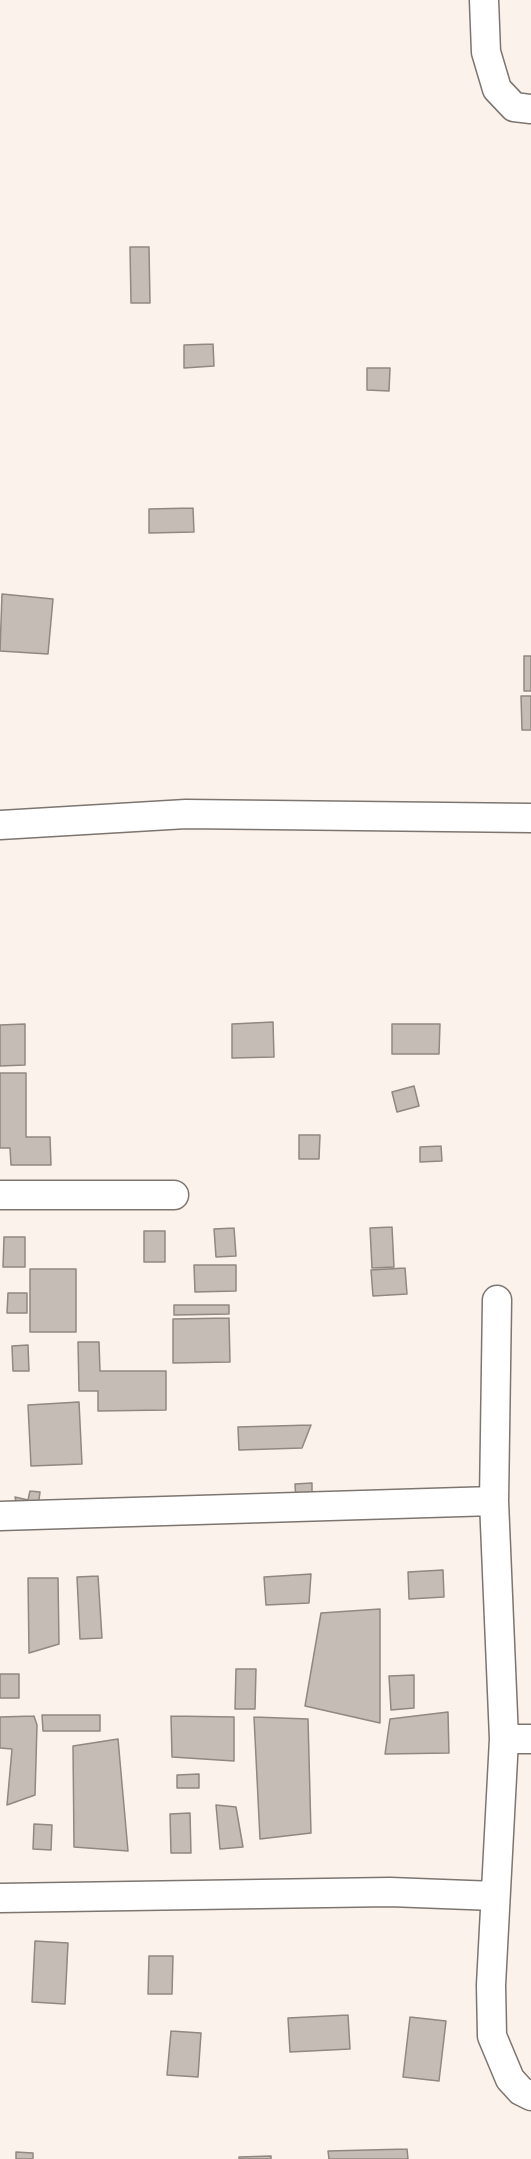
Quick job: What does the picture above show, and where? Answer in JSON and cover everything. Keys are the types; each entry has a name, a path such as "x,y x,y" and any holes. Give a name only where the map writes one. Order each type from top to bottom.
{"street":[{"path":"483,0 486,52 497,89 514,107 531,109"},
{"path":"0,825 186,814 531,818"},
{"path":"0,1195 174,1195"},
{"path":"497,1300 494,1501 518,1739 495,1896 490,1986 492,2036 510,2079 521,2091 531,2096"},
{"path":"0,1516 494,1501"},
{"path":"0,1898 390,1892 495,1896"}],"building":[{"path":"130,247 149,247 150,303 131,303"},
{"path":"213,344 214,366 184,368 184,345"},
{"path":"367,368 390,368 389,391 367,390"},
{"path":"193,508 194,532 149,533 149,509"},
{"path":"2,594 53,599 48,654 0,651"},
{"path":"524,656 531,656 531,691 524,691"},
{"path":"521,696 531,696 531,730 522,730"},
{"path":"273,1022 274,1057 232,1058 232,1024"},
{"path":"25,1024 25,1065 0,1066 0,1025"},
{"path":"392,1024 440,1024 439,1054 392,1054"},
{"path":"0,1073 26,1073 26,1137 50,1137 51,1165 11,1165 10,1148 0,1148"},
{"path":"414,1086 419,1106 397,1112 392,1092"},
{"path":"299,1135 320,1135 319,1159 299,1159"},
{"path":"441,1146 442,1161 420,1162 420,1147"},
{"path":"392,1227 394,1267 372,1268 370,1228"},
{"path":"234,1228 236,1256 216,1257 214,1229"},
{"path":"144,1231 165,1231 165,1262 144,1262"},
{"path":"4,1237 25,1237 25,1267 3,1267"},
{"path":"194,1265 236,1265 236,1291 195,1292"},
{"path":"405,1268 407,1294 373,1296 371,1270"},
{"path":"30,1269 76,1269 76,1332 30,1332"},
{"path":"8,1293 27,1293 27,1313 7,1313"},
{"path":"174,1305 229,1305 229,1314 174,1315"},
{"path":"229,1318 230,1362 173,1363 173,1319"},
{"path":"78,1342 99,1342 100,1371 166,1371 166,1410 98,1411 98,1391 79,1391"},
{"path":"28,1345 29,1371 13,1371 12,1346"},
{"path":"79,1402 82,1464 31,1466 28,1405"},
{"path":"311,1425 302,1448 239,1450 238,1427"},
{"path":"312,1483 312,1500 296,1502 295,1484"},
{"path":"30,1491 40,1492 38,1507 18,1510 15,1497 28,1500"},
{"path":"443,1570 444,1597 409,1599 408,1572"},
{"path":"311,1574 309,1603 266,1605 264,1577"},
{"path":"98,1576 102,1638 80,1639 77,1577"},
{"path":"28,1578 58,1578 59,1644 29,1653"},
{"path":"380,1609 380,1723 305,1706 321,1613"},
{"path":"236,1669 256,1669 255,1709 235,1709"},
{"path":"0,1674 19,1674 19,1698 0,1698"},
{"path":"414,1675 414,1708 391,1710 389,1676"},
{"path":"448,1712 449,1753 385,1754 390,1719"},
{"path":"42,1715 100,1715 100,1731 43,1731"},
{"path":"34,1716 37,1725 35,1795 7,1805 12,1749 0,1748 0,1717"},
{"path":"171,1716 234,1717 234,1761 172,1757"},
{"path":"254,1717 308,1719 311,1833 260,1839"},
{"path":"118,1739 128,1851 74,1847 73,1746"},
{"path":"199,1774 199,1788 177,1788 177,1775"},
{"path":"216,1805 236,1807 243,1847 220,1849"},
{"path":"190,1813 191,1853 171,1853 170,1814"},
{"path":"34,1824 52,1825 51,1850 33,1849"},
{"path":"35,1941 68,1943 65,2004 32,2002"},
{"path":"149,1956 173,1956 172,1994 148,1994"},
{"path":"348,2015 350,2049 290,2052 288,2018"},
{"path":"410,2017 446,2021 439,2081 403,2077"},
{"path":"171,2031 201,2033 198,2077 167,2075"},
{"path":"407,2149 408,2159 329,2159 328,2151"},
{"path":"16,2152 33,2153 33,2159 16,2159"},
{"path":"271,2156 271,2159 239,2159 239,2157"}]}
